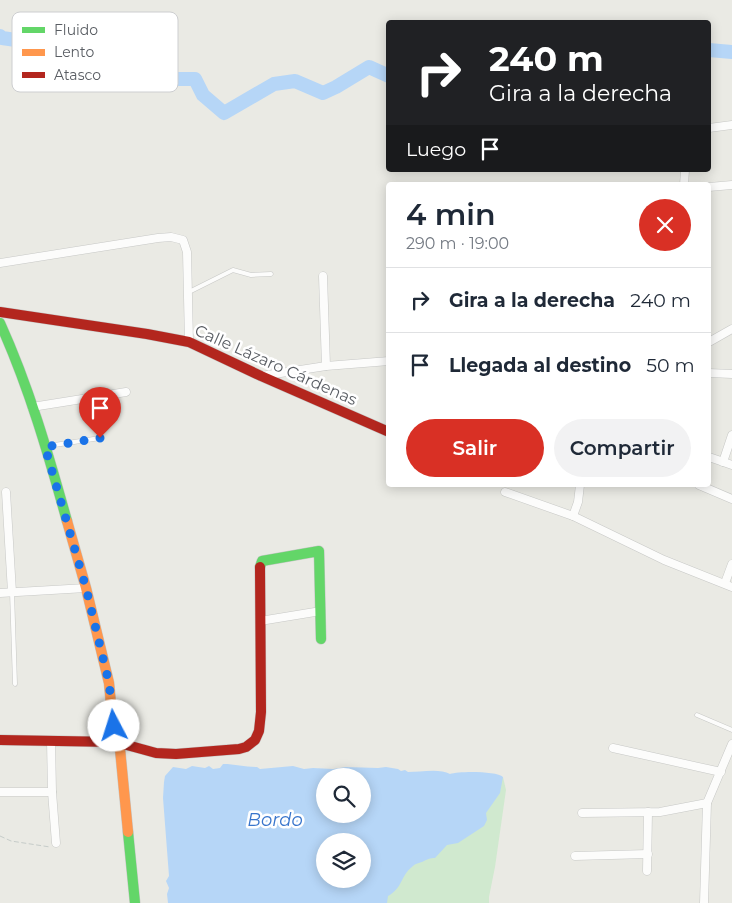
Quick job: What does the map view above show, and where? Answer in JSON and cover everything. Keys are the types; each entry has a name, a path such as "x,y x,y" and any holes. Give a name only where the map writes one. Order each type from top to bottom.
{"street":[{"path":"711,128 732,125"},
{"path":"711,187 732,185"},
{"path":"0,262 158,238 179,238 183,240 187,252 189,342"},
{"path":"323,276 326,366"},
{"name":"Calle Lázaro Cárdenas","path":"0,312 189,342 386,431"},
{"path":"0,322 18,363 45,447 86,588 109,683 116,742 120,749 135,903"},
{"path":"711,341 732,329"},
{"path":"261,376 326,366 386,360"},
{"path":"711,373 732,374"},
{"path":"32,407 126,392"},
{"path":"723,462 732,435"},
{"path":"711,457 732,466"},
{"path":"574,516 580,487"},
{"path":"703,487 732,500"},
{"path":"6,492 12,592"},
{"path":"505,492 574,516 664,560 728,585 732,564"},
{"path":"0,740 116,742 146,751 176,754 239,749 255,742 259,732 261,712 260,567 262,561 319,552 321,639"},
{"path":"0,593 86,588"},
{"path":"260,621 321,611"},
{"path":"51,741 56,843"},
{"path":"704,903 707,803 732,746"},
{"path":"612,748 721,772"},
{"path":"0,792 52,792"},
{"path":"582,813 669,811 707,803"},
{"path":"647,872 648,812"},
{"path":"575,856 648,854"}],"lane":[{"path":"188,292 234,270 251,275 271,274"},
{"path":"45,447 100,438"},
{"path":"12,592 15,684"},
{"path":"697,714 732,730"}],"path":[{"path":"0,836 11,841 52,847 56,843"}],"green space":[{"path":"503,777 506,790 489,903 382,903 403,868 482,801"}],"water":[{"name":"Bordo","path":"223,764 257,767 260,769 293,766 304,769 316,768 316,823 371,823 371,768 340,768 386,767 408,772 435,771 450,774 478,772 503,777 500,793 486,813 487,820 484,826 458,843 447,845 435,858 414,865 399,886 388,896 387,903 168,903 167,894 169,888 166,881 169,876 163,798 165,776 173,767 186,769 192,766 205,768 209,766 213,769 220,768"}],"waterway":[{"path":"0,36 12,39"},
{"path":"711,50 732,52"},
{"path":"178,79 195,79 203,95 224,113 274,84 295,81 323,93 369,67 386,75"}],"traffic: fast":[{"path":"0,323 29,396 67,521"},
{"path":"260,567 262,561 319,551 321,639"},
{"path":"128,832 135,903"}],"traffic: slow":[{"path":"67,521 86,588 109,683 114,736 120,749 128,832"}],"traffic: jam":[{"path":"0,312 189,342 386,431"},
{"path":"0,740 116,742 156,753 176,754 246,747 255,740 259,731 261,712 260,567"}],"route":[{"path":"100,438 45,447 86,588 109,683 114,726"}]}
